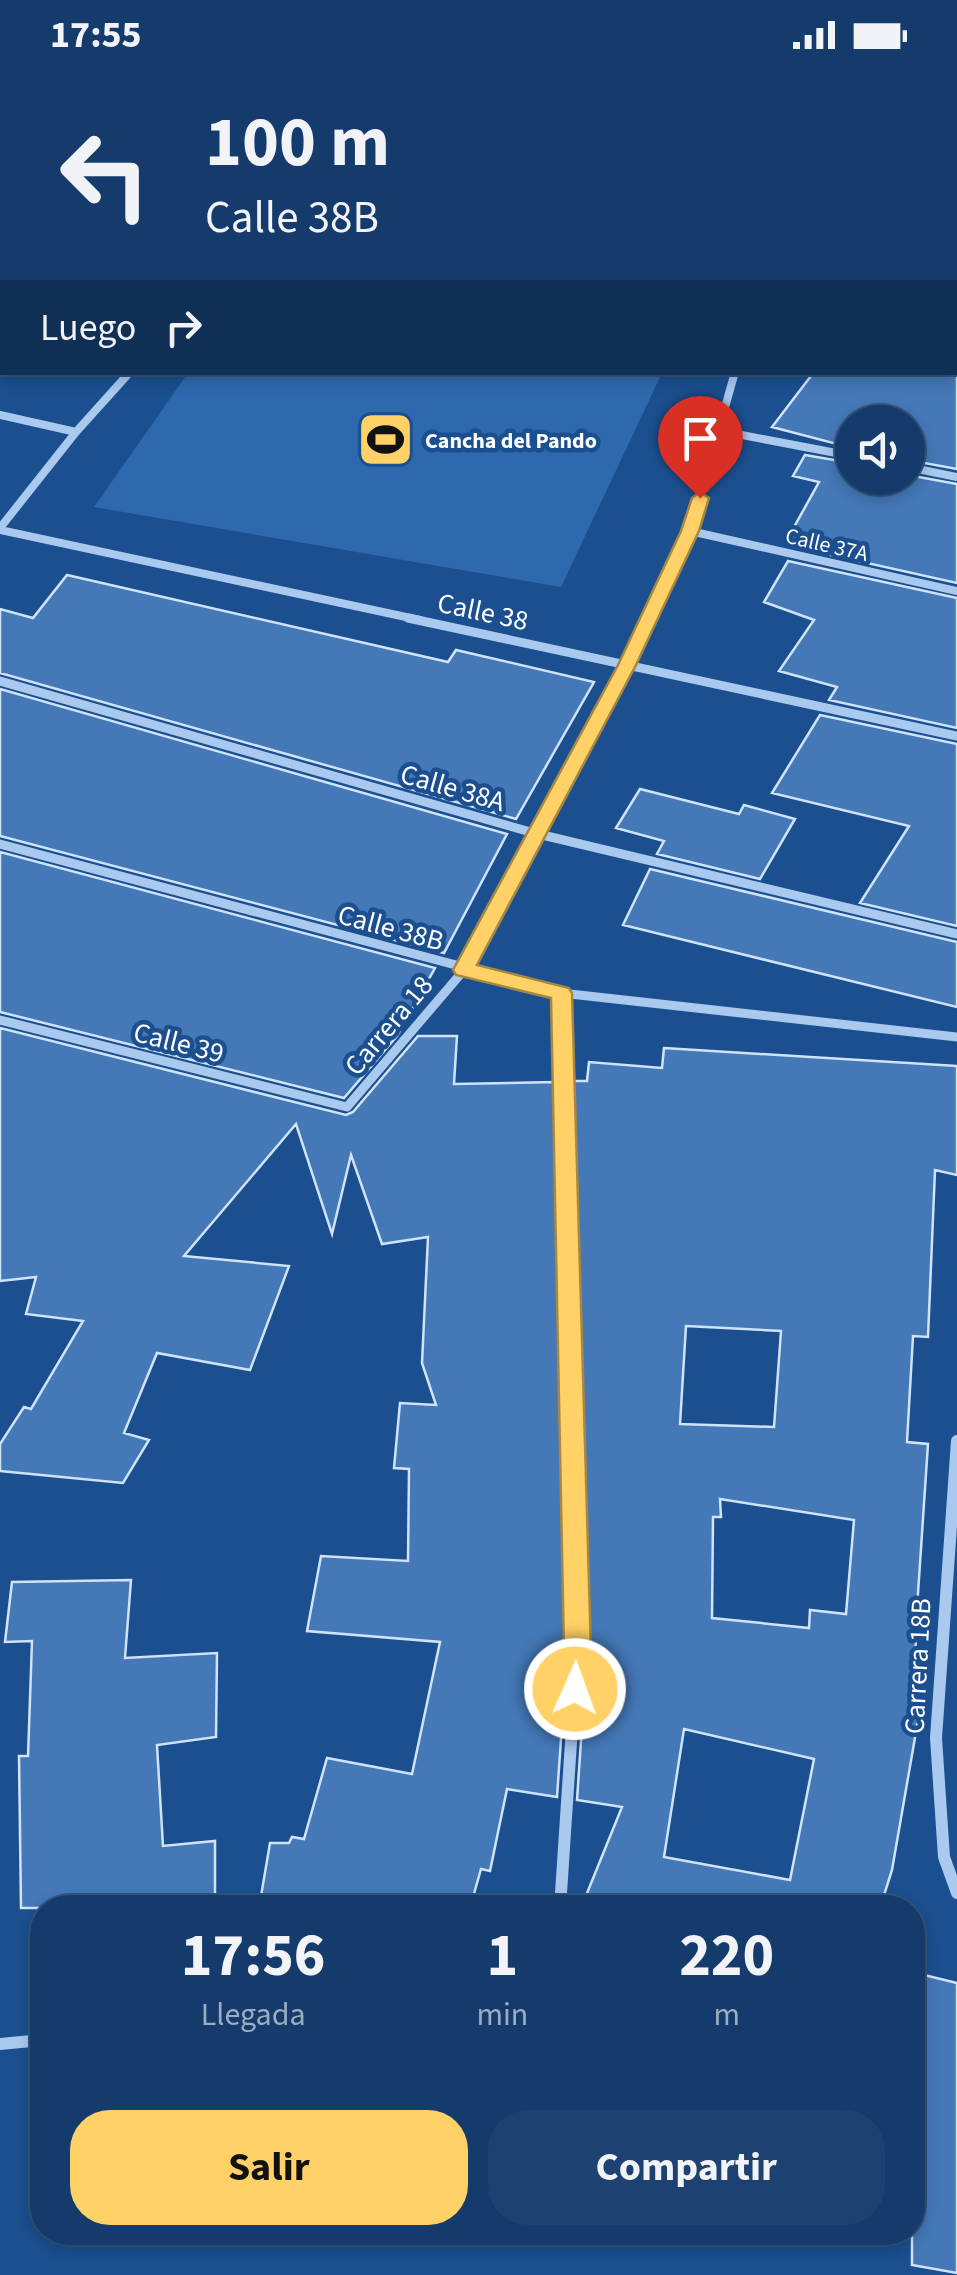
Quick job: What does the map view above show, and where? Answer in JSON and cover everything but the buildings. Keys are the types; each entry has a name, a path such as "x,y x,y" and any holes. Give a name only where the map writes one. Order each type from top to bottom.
{"street":[{"path":"0,529 76,432 127,375"},
{"name":"Carrera 18","path":"347,1108 464,970 627,665 690,531 734,375"},
{"path":"0,415 76,432"},
{"path":"721,431 835,453"},
{"path":"925,470 957,477"},
{"name":"Calle 38","path":"0,529 957,736"},
{"name":"Calle 37A","path":"690,531 957,592"},
{"name":"Calle 38A","path":"0,680 534,833 957,934"},
{"name":"Calle 38B","path":"0,844 561,993 957,1037"},
{"path":"561,993 577,1652 561,1895"},
{"name":"Calle 39","path":"0,1020 347,1108"},
{"name":"Carrera 18B","path":"957,1441 936,1738 944,1857 957,1893"},
{"path":"0,2044 30,2041"}],"shaded area":[{"name":"Cancha del Pando","path":"186,375 661,375 561,587 94,507"}],"place":[{"name":"Cancha del Pando","path":"386,440"}],"route":[{"path":"575,1689 561,993 464,970 627,665 690,531 700,498"}]}
